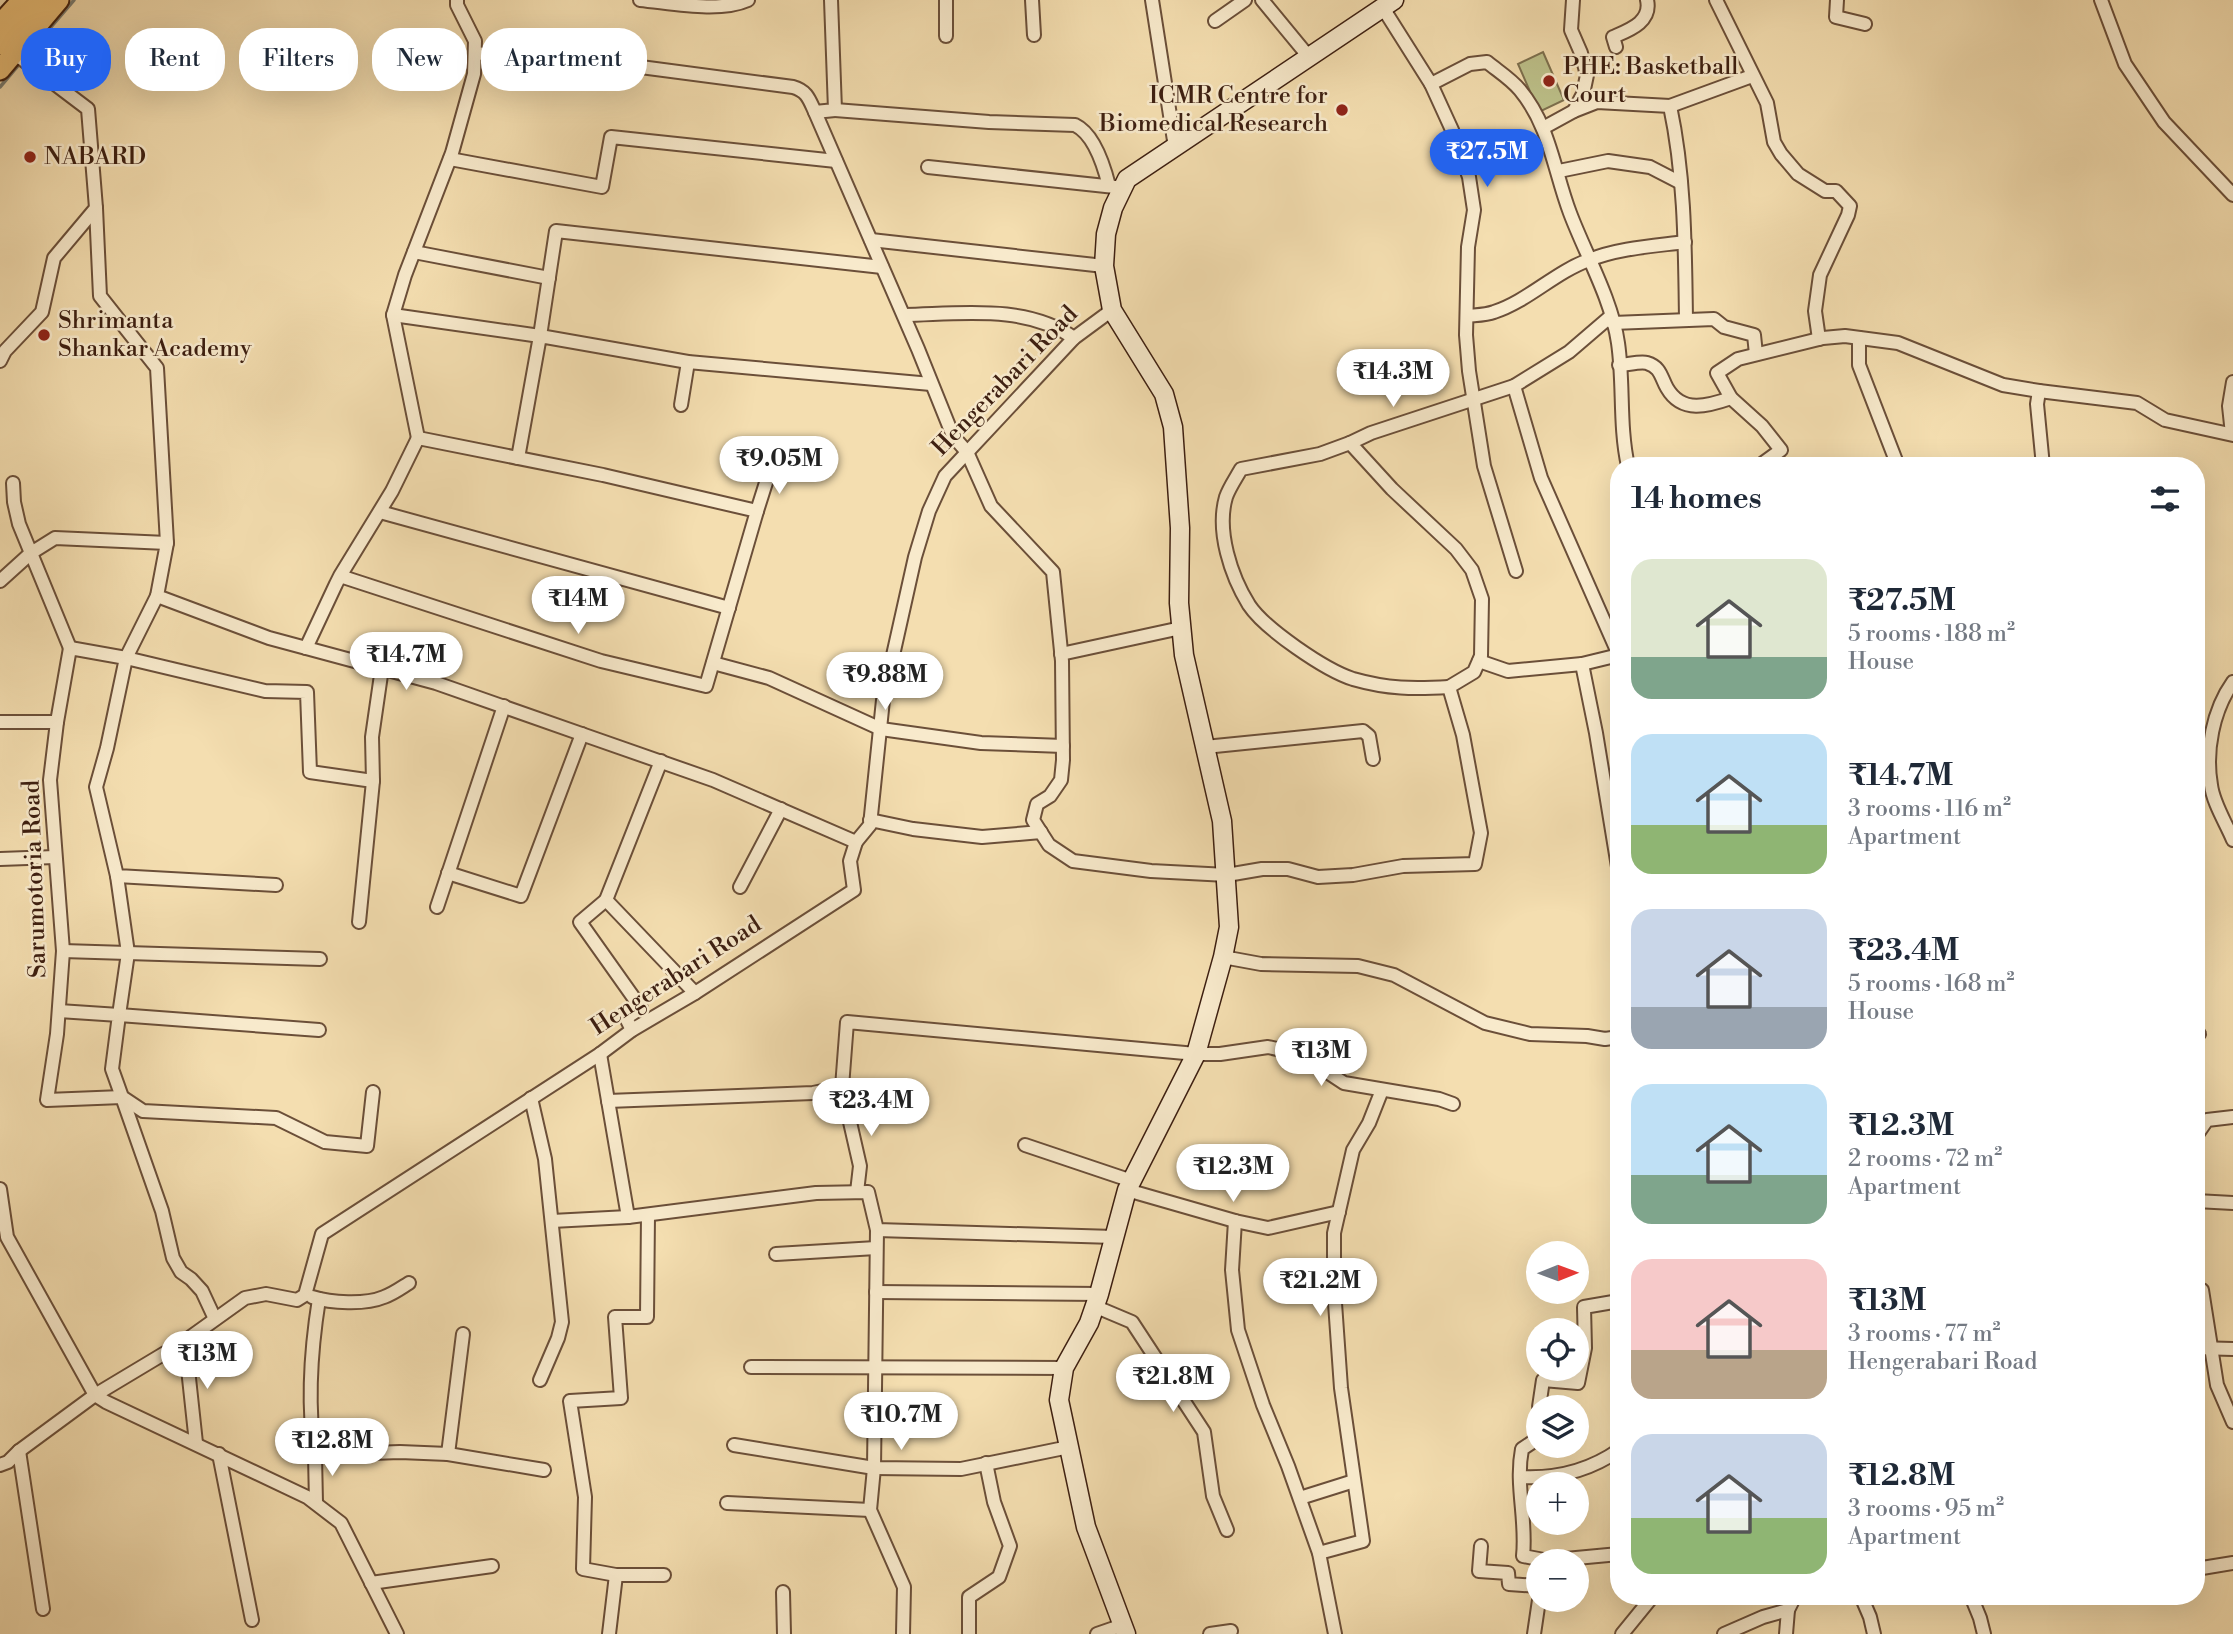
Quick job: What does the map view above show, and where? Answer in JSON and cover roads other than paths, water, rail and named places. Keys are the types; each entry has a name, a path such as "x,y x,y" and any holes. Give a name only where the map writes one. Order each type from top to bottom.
{"main road":[{"path":"0,24 22,0"},
{"path":"16,55 40,0"},
{"path":"0,70 16,55 59,0"},
{"name":"Hengerabari Road","path":"1124,1629 1086,1527 1059,1399 1064,1368 1089,1323 1097,1300 1129,1185 1196,1054 1223,957 1228,926 1222,821 1184,655 1181,628 1180,528 1173,427 1164,394 1112,310 1104,266 1106,234 1116,187 1389,4"}],"street":[{"path":"306,648 340,576 380,512 418,438 393,315 450,159 474,74 475,41 457,0"},
{"path":"640,0 711,6 733,5 748,0"},
{"path":"831,0 835,110"},
{"path":"946,0 946,36"},
{"path":"1032,0 1034,35"},
{"path":"1152,0 1175,147"},
{"path":"1215,21 1245,0"},
{"path":"1262,0 1309,57"},
{"path":"1573,0 1571,30 1587,75 1583,94 1574,111"},
{"path":"1616,47 1613,37 1634,28 1645,19 1647,0"},
{"path":"1716,0 1767,103 1774,142 1781,154 1798,174 1825,191 1836,191 1850,206 1849,215 1820,275 1815,312 1819,339"},
{"path":"1837,0 1836,17 1865,24"},
{"path":"2101,0 2125,64 2164,122 2233,195"},
{"path":"1389,4 1431,84 1469,177 1474,210 1468,247 1466,335 1473,401 1484,466 1516,571"},
{"path":"475,53 481,54"},
{"path":"16,55 88,110 100,296 157,368 166,543 157,596 126,658 96,787 117,876 128,953 113,1069 162,1211 173,1258 181,1272 202,1291 215,1320"},
{"path":"1431,84 1470,64 1487,62 1520,90 1544,128 1569,211 1590,259 1618,342 1622,429 1627,457"},
{"path":"647,68 793,87 803,90 809,97 904,315 953,436 967,452 991,506 1053,572 1061,654 1061,780 1050,796 1037,804 1033,820 1049,845 1073,861 1151,871 1227,875 1262,869 1288,869 1318,877 1353,875 1403,866 1475,864 1480,833 1463,735 1449,687"},
{"path":"1544,128 1597,102 1670,106 1752,76"},
{"path":"1670,106 1679,148 1685,242 1686,320"},
{"path":"815,112 835,110 989,122 1074,125 1083,129 1089,137 1116,187"},
{"path":"450,159 602,187 611,137 836,161"},
{"path":"1559,171 1608,161 1650,167 1681,183"},
{"path":"928,167 1116,187"},
{"path":"0,361 5,351 42,312 54,258 96,208"},
{"path":"518,458 556,231 883,267"},
{"path":"870,240 1104,266"},
{"path":"1467,316 1494,312 1590,259 1638,248 1685,242"},
{"path":"414,252 549,278"},
{"name":"Hengerabari Road","path":"305,1295 322,1234 600,1054 632,1030 695,993 854,890 850,861 856,842 870,825 886,687 915,557 945,476 1074,338 1112,310"},
{"path":"904,315 978,313 1020,316 1059,327 1074,338"},
{"path":"393,315 540,336 688,362 931,383"},
{"path":"1350,443 1392,489 1456,549 1472,570 1482,599 1479,661 1474,672 1449,687 1403,689 1350,678 1293,647 1250,606 1231,566 1223,535 1226,497 1241,469 1321,454 1371,433 1514,386 1569,352 1612,319 1714,319 1724,327 1754,335 1756,354"},
{"path":"1771,457 1781,450 1762,426 1731,398 1717,373 1738,359 1819,339 1845,336 1898,343 2003,385 2137,403 2165,420 2232,435 2229,406 2233,382"},
{"path":"1859,338 1859,365 1895,457"},
{"path":"681,405 688,362"},
{"path":"1619,365 1647,363 1661,372 1667,389 1678,400 1694,407 1709,406 1731,398"},
{"path":"1514,386 1541,478 1610,635"},
{"path":"2039,391 2037,404 2042,457"},
{"path":"418,438 603,475 757,511"},
{"path":"340,576 601,661 706,686 769,470"},
{"path":"13,483 19,524 70,648 126,658 265,691 307,692 310,772 373,781"},
{"path":"380,512 729,608"},
{"path":"0,581 31,553 55,538 166,543"},
{"path":"157,596 269,638 436,683 661,761 713,780 856,842"},
{"path":"1061,654 1181,628"},
{"name":"Sarumotoria Road","path":"70,648 50,780 63,951 59,1011 47,1100 122,1097"},
{"path":"1479,661 1508,671 1582,664 1610,657"},
{"path":"713,663 769,678 881,729 981,743 1063,746"},
{"path":"1582,664 1610,806"},
{"path":"359,922 373,781 372,737 382,668"},
{"path":"2233,682 2225,693 2210,738 2211,787 2233,841"},
{"path":"437,907 504,706"},
{"path":"0,722 57,722"},
{"path":"1205,747 1363,731 1369,736 1373,758"},
{"path":"448,873 521,896 582,734"},
{"path":"632,1030 626,1018 641,1008 580,922 606,900 661,761"},
{"path":"740,887 781,810"},
{"path":"870,820 913,829 982,837 1041,832"},
{"path":"0,859 55,857"},
{"path":"117,876 276,884"},
{"path":"606,900 695,993"},
{"path":"63,951 320,959"},
{"path":"1223,957 1261,964 1358,965 1394,975 1485,1023 1530,1034 1610,1038"},
{"path":"59,1011 319,1030"},
{"path":"857,1192 860,1166 842,1087 847,1022 1196,1054 1220,1054 1268,1047 1300,1054 1344,1083 1453,1104"},
{"path":"600,1054 628,1217"},
{"path":"608,1101 813,1094 842,1087"},
{"path":"1319,1553 1363,1541 1341,1388 1334,1289 1334,1233 1353,1150 1369,1123 1382,1090"},
{"path":"122,1097 143,1111 275,1118 325,1142 367,1146 373,1093"},
{"path":"531,1098 545,1159 562,1322 540,1380"},
{"path":"2205,1123 2207,1120 2233,1117"},
{"path":"1025,1145 1129,1185 1235,1221 1268,1228 1339,1212"},
{"path":"0,1189 4,1237 25,1266 96,1395 316,1503 341,1523 397,1634"},
{"path":"552,1221 628,1217 816,1193 868,1192 877,1230 874,1468 870,1510 904,1587 903,1634"},
{"path":"2205,1201 2233,1203"},
{"path":"648,1214 646,1317 615,1317 621,1398 570,1401 584,1497 583,1569 616,1575 664,1575"},
{"path":"1235,1221 1232,1270 1238,1330 1262,1405 1319,1553 1335,1634"},
{"path":"877,1230 1114,1237"},
{"path":"776,1254 876,1248"},
{"path":"0,1465 8,1462 96,1395 185,1341 245,1298 266,1294 297,1300 305,1295 319,1299 370,1300 383,1298 409,1283"},
{"path":"876,1292 1097,1300 1132,1322 1204,1432 1213,1496 1227,1530"},
{"path":"316,1503 311,1381 319,1299"},
{"path":"1541,1395 1543,1380 1578,1382 1585,1348 1584,1307 1610,1303"},
{"path":"448,1454 463,1334"},
{"path":"185,1341 196,1443"},
{"path":"2205,1348 2233,1349"},
{"path":"2205,1353 2233,1422"},
{"path":"751,1367 1064,1368"},
{"path":"734,1445 874,1468 961,1469 1069,1447"},
{"path":"1526,1446 1522,1449 1518,1467 1525,1539 1522,1556 1526,1557"},
{"path":"19,1451 43,1609"},
{"path":"315,1455 400,1452 448,1454 544,1470"},
{"path":"219,1454 252,1620"},
{"path":"1520,1477 1544,1479 1594,1465 1610,1455"},
{"path":"969,1634 969,1597 999,1577 1010,1546 994,1502 986,1463"},
{"path":"1300,1498 1354,1481"},
{"path":"727,1503 870,1510"},
{"path":"1481,1546 1479,1571 1508,1573 1509,1584 1526,1585"},
{"path":"1589,1557 1610,1555"},
{"path":"2205,1568 2233,1563"},
{"path":"371,1583 492,1566"},
{"path":"609,1634 616,1575"},
{"path":"783,1592 784,1634"},
{"path":"1622,1634 1646,1605"},
{"path":"1786,1634 1790,1605"},
{"path":"1865,1605 1874,1634"},
{"path":"1975,1605 1984,1634"},
{"path":"1724,1634 1763,1617 1788,1610"},
{"path":"1534,1634 1537,1612"},
{"path":"1097,1634 1124,1629"},
{"path":"1210,1634 1231,1631"}],"waterway":[{"path":"50,28 74,0"},
{"path":"0,87 21,62"}],"place":[{"name":"PHE: Basketball Court","path":"1549,81"},
{"name":"ICMR Centre for Biomedical Research","path":"1342,110"},
{"name":"NABARD","path":"30,157"},
{"name":"Shrimanta Shankar Academy","path":"44,335"}]}
